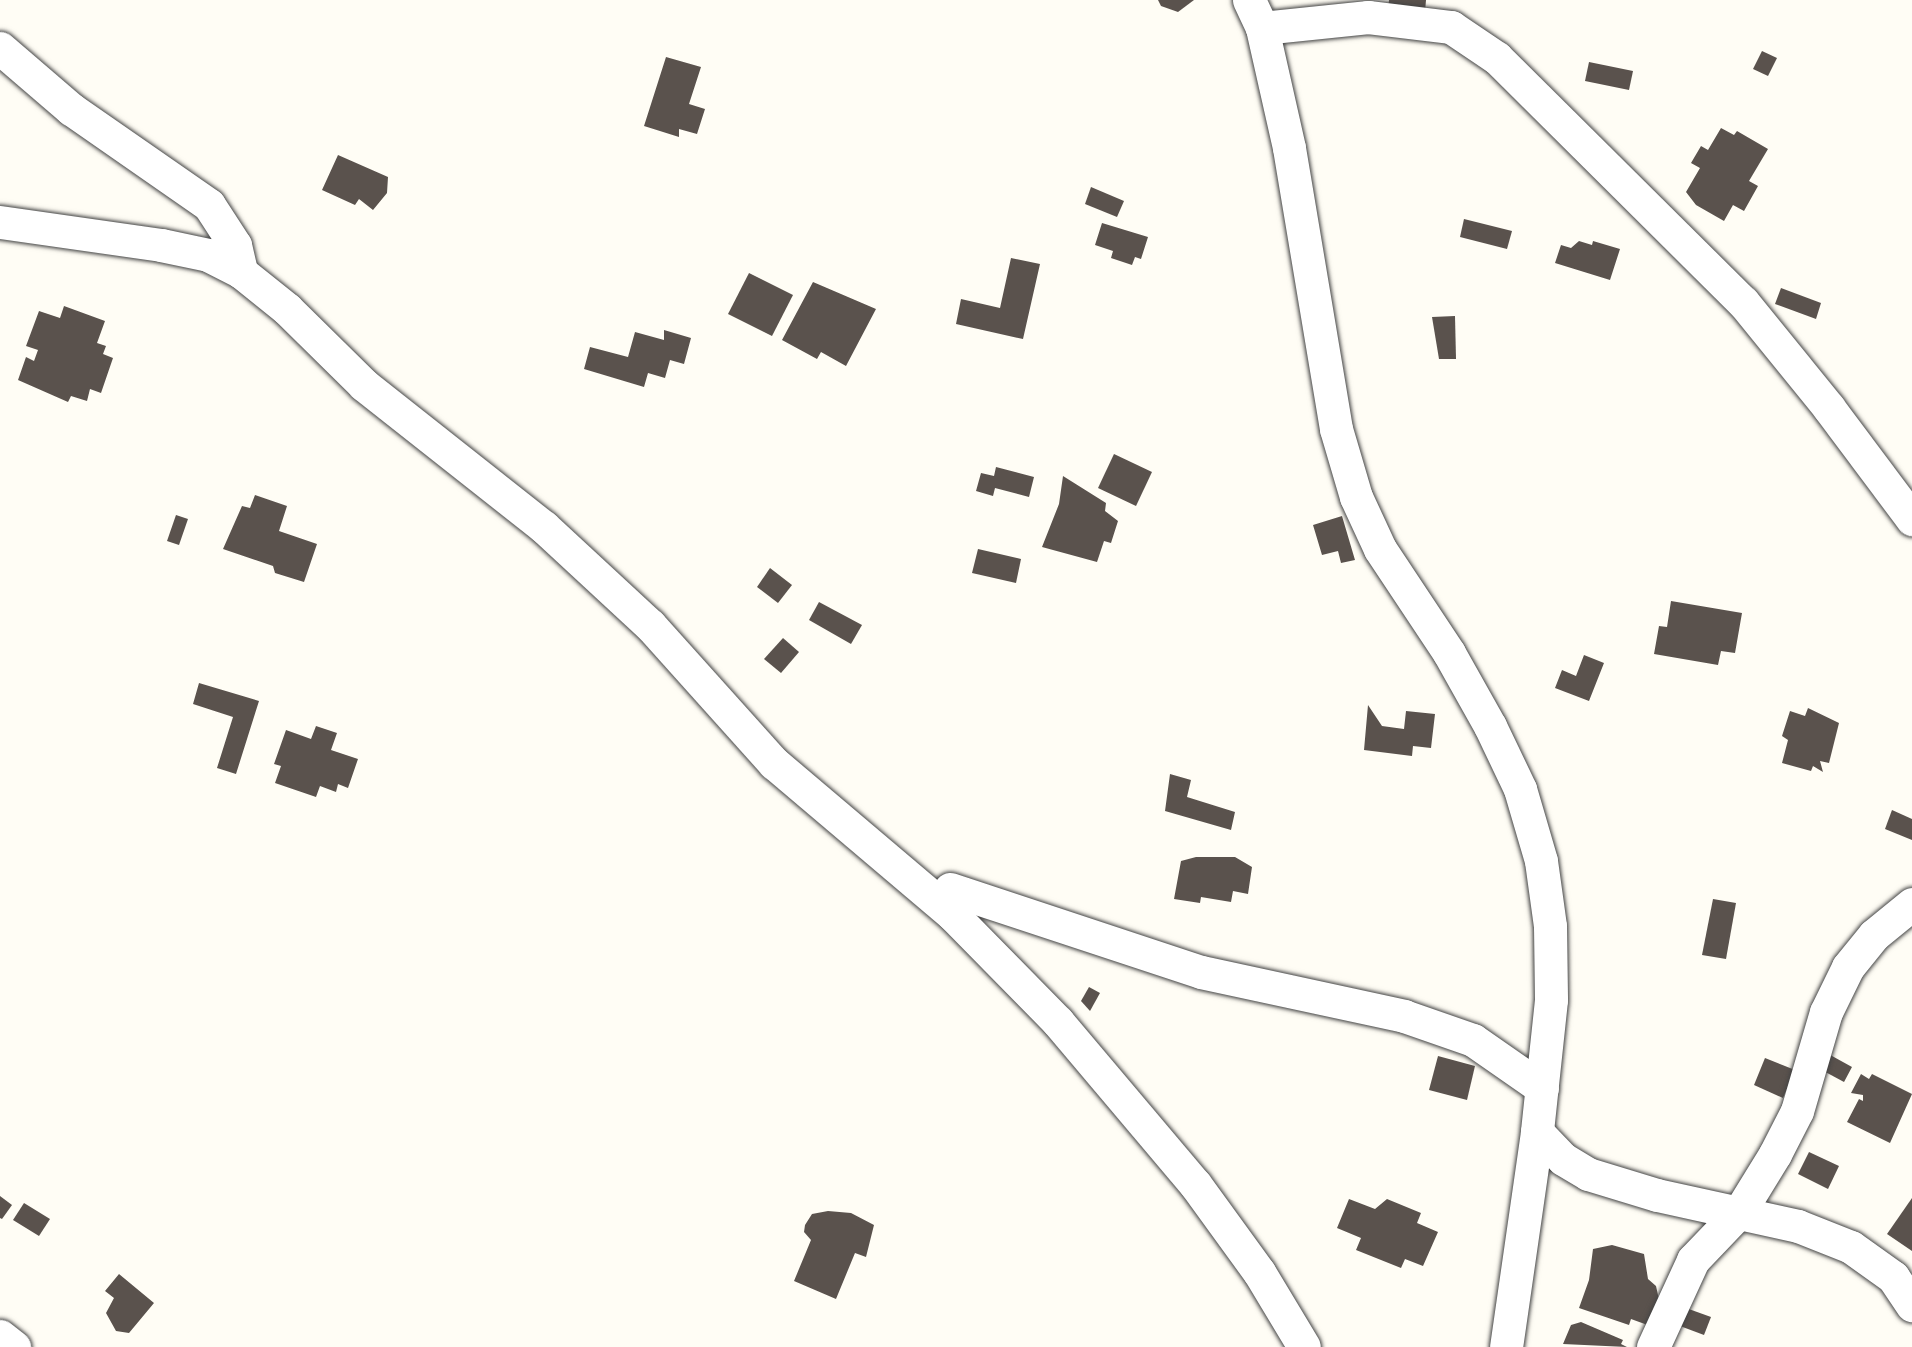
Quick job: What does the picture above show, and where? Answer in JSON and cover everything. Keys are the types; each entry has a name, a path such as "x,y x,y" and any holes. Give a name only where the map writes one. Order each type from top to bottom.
{"street":[{"path":"1506,1347 1537,1132 1551,1000 1551,926 1541,861 1520,789 1490,726 1449,653 1380,549 1356,497 1336,429 1289,148 1255,14 1368,17 1451,27 1497,58 1743,302 1829,408 1912,519"},
{"path":"0,48 71,109 209,205 235,245 241,272"},
{"path":"0,222 161,245 208,255 241,272 287,309 328,354 364,385 464,461 610,586 774,763 953,915 1058,1022 1140,1115 1259,1272 1304,1347"},
{"path":"950,889 1202,972 1404,1016 1473,1040 1542,1088"},
{"path":"1653,1347 1693,1260 1740,1211 1797,1111 1826,1012 1848,967 1874,935 1912,904"},
{"path":"1537,1132 1563,1159 1588,1174 1657,1195 1740,1211 1798,1226 1851,1247 1893,1277 1912,1305"},
{"path":"0,1336 14,1347"}],"building":[{"path":"1158,0 1194,0 1178,12 1161,6"},
{"path":"1389,0 1426,0 1425,12 1388,10"},
{"path":"1762,51 1777,58 1768,76 1753,69"},
{"path":"666,57 701,67 689,104 705,109 697,134 679,129 679,137 644,126"},
{"path":"1589,62 1633,71 1629,90 1585,81"},
{"path":"1721,128 1734,135 1737,131 1768,149 1749,181 1758,186 1744,211 1733,205 1724,221 1696,205 1686,192 1700,168 1691,163 1701,146 1708,150"},
{"path":"338,155 388,177 387,193 373,210 359,199 355,205 322,190"},
{"path":"1091,187 1124,201 1117,217 1085,204"},
{"path":"1464,219 1512,231 1507,249 1460,237"},
{"path":"1102,223 1148,237 1141,259 1135,257 1132,265 1111,258 1113,251 1095,245"},
{"path":"1579,241 1592,245 1593,241 1620,249 1610,280 1555,263 1561,245 1571,248"},
{"path":"1011,258 1040,264 1023,339 956,324 961,299 1000,308"},
{"path":"749,273 793,295 772,336 728,314"},
{"path":"813,282 876,309 846,366 821,352 817,359 782,340"},
{"path":"1781,288 1821,303 1816,319 1775,304"},
{"path":"64,306 105,321 97,343 106,346 103,354 113,358 101,393 90,389 87,401 71,396 68,402 18,380 26,357 34,361 38,350 26,346 39,311 60,318"},
{"path":"1455,316 1456,359 1439,359 1432,317"},
{"path":"664,330 691,338 684,364 670,360 665,378 648,373 644,387 584,369 590,347 628,357 635,332 664,340"},
{"path":"1114,454 1152,472 1136,506 1098,488"},
{"path":"996,467 1034,477 1029,497 995,488 993,496 976,491 981,473 994,476"},
{"path":"1063,476 1106,503 1105,511 1118,521 1111,543 1104,541 1097,562 1042,547 1059,504"},
{"path":"255,495 287,506 279,531 317,544 304,582 275,573 273,566 223,549 242,506 250,508"},
{"path":"176,515 188,519 179,545 167,541"},
{"path":"1342,516 1355,560 1341,563 1338,551 1322,555 1313,525"},
{"path":"978,549 1021,559 1016,583 972,573"},
{"path":"770,568 792,585 778,603 757,587"},
{"path":"1671,601 1742,613 1735,653 1721,651 1718,665 1654,654 1659,626 1667,627"},
{"path":"819,602 862,625 851,644 809,620"},
{"path":"783,638 799,652 781,673 764,659"},
{"path":"1584,655 1604,663 1589,701 1555,688 1562,670 1576,676"},
{"path":"199,683 259,701 236,774 217,768 233,717 193,704"},
{"path":"1368,705 1382,726 1404,729 1406,711 1435,714 1431,748 1413,746 1412,756 1364,750"},
{"path":"1808,708 1839,723 1829,763 1820,761 1823,772 1813,766 1811,771 1782,763 1788,740 1782,736 1790,711 1805,716"},
{"path":"316,726 337,733 331,750 358,759 348,788 338,784 336,792 320,786 316,797 275,783 281,766 274,764 286,730 311,739"},
{"path":"1170,774 1191,780 1187,797 1235,812 1231,830 1165,811"},
{"path":"1892,810 1912,819 1912,840 1885,829"},
{"path":"1196,857 1235,857 1252,867 1248,894 1233,891 1231,902 1201,897 1200,903 1174,899 1181,861"},
{"path":"1713,899 1736,903 1726,959 1702,955"},
{"path":"1089,987 1100,993 1090,1011 1081,1001"},
{"path":"1823,1051 1852,1067 1844,1082 1818,1068"},
{"path":"1438,1056 1475,1066 1467,1100 1429,1090"},
{"path":"1765,1058 1795,1070 1783,1098 1754,1085"},
{"path":"1861,1074 1869,1079 1872,1074 1912,1094 1890,1143 1847,1122 1859,1099 1863,1101 1863,1095 1851,1093"},
{"path":"1809,1152 1839,1166 1828,1189 1798,1174"},
{"path":"0,1196 12,1205 2,1219 0,1218"},
{"path":"1912,1198 1912,1251 1887,1234"},
{"path":"1349,1199 1375,1209 1387,1199 1421,1213 1417,1223 1438,1232 1423,1266 1405,1259 1401,1268 1356,1250 1361,1238 1337,1228"},
{"path":"24,1203 50,1219 39,1236 13,1220"},
{"path":"828,1211 851,1213 874,1225 866,1257 855,1253 836,1299 794,1281 811,1240 804,1232 805,1225 812,1214"},
{"path":"1612,1245 1644,1254 1648,1279 1656,1286 1660,1304 1653,1327 1631,1319 1629,1325 1579,1308 1589,1280 1593,1249"},
{"path":"119,1274 154,1303 129,1333 116,1331 106,1313 114,1298 105,1291"},
{"path":"1686,1308 1711,1317 1704,1335 1680,1326"},
{"path":"1581,1322 1623,1340 1621,1344 1627,1347 1563,1344 1571,1325"}]}
